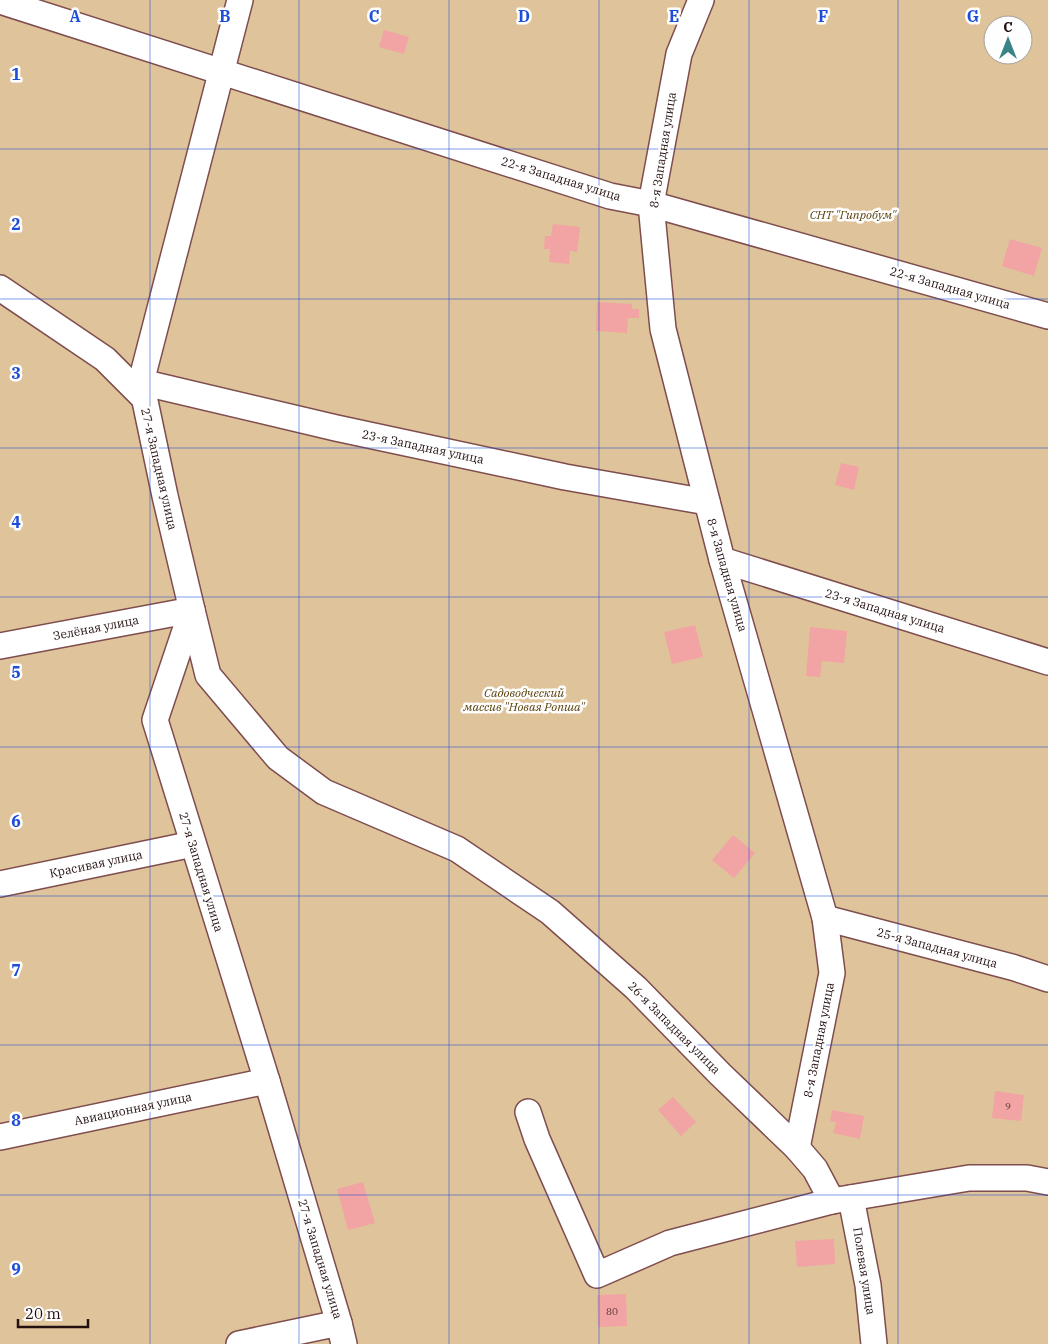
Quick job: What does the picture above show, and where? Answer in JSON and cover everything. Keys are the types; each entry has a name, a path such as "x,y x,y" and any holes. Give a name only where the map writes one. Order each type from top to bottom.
{"street":[{"path":"0,288 105,359 142,390 220,72 240,0"},
{"name":"8-я Западная улица","path":"701,0 679,54 651,204 663,330 722,560 825,918 832,973 797,1148"},
{"name":"22-я Западная улица","path":"0,2 610,196 651,204 1048,316"},
{"name":"23-я Западная улица","path":"142,390 365,434 565,477 707,502"},
{"name":"27-я Западная улица","path":"142,390 192,610 155,720 267,1081 342,1333"},
{"name":"23-я Западная улица","path":"722,560 1048,662"},
{"name":"Зелёная улица","path":"0,646 192,610"},
{"name":"26-я Западная улица","path":"192,610 208,675 278,758 324,792 457,850 550,912 636,988 720,1074 797,1148 841,1199"},
{"name":"Красивая улица","path":"0,884 192,844"},
{"name":"25-я Западная улица","path":"825,918 1015,968 1048,980"},
{"name":"Авиационная улица","path":"0,1137 267,1081"},
{"path":"528,1112 597,1275 670,1243 841,1199 969,1178 1027,1178 1048,1182"},
{"name":"Полевая улица","path":"841,1199 868,1285 874,1344"},
{"path":"238,1344 342,1333"}],"green space":[{"name":"Садоводческий массив \"Новая Ропша\"","path":"0,0 1048,0 1048,1344 0,1344"}],"building":[{"path":"384,30 409,37 404,54 379,47"},
{"path":"553,224 580,227 577,252 570,251 569,264 549,262 550,249 544,249 545,236 551,236"},
{"path":"1010,239 1042,248 1034,276 1002,266"},
{"path":"597,302 632,304 632,309 639,309 639,318 628,318 627,333 596,331"},
{"path":"841,463 859,467 854,490 835,485"},
{"path":"695,625 703,657 672,664 664,632"},
{"path":"810,627 847,631 844,663 822,661 820,677 806,676"},
{"path":"733,835 755,853 734,878 712,860"},
{"path":"995,1091 1024,1095 1021,1121 992,1118"},
{"path":"673,1097 696,1122 681,1136 658,1110"},
{"path":"832,1110 864,1116 860,1139 833,1133 836,1122 830,1121"},
{"path":"363,1182 375,1223 348,1230 337,1189"},
{"path":"834,1239 835,1264 797,1267 795,1241"},
{"path":"626,1294 627,1326 598,1327 597,1295"}],"park label":[{"name":"СНТ \"Гипробум\"","path":"853,215"}]}
